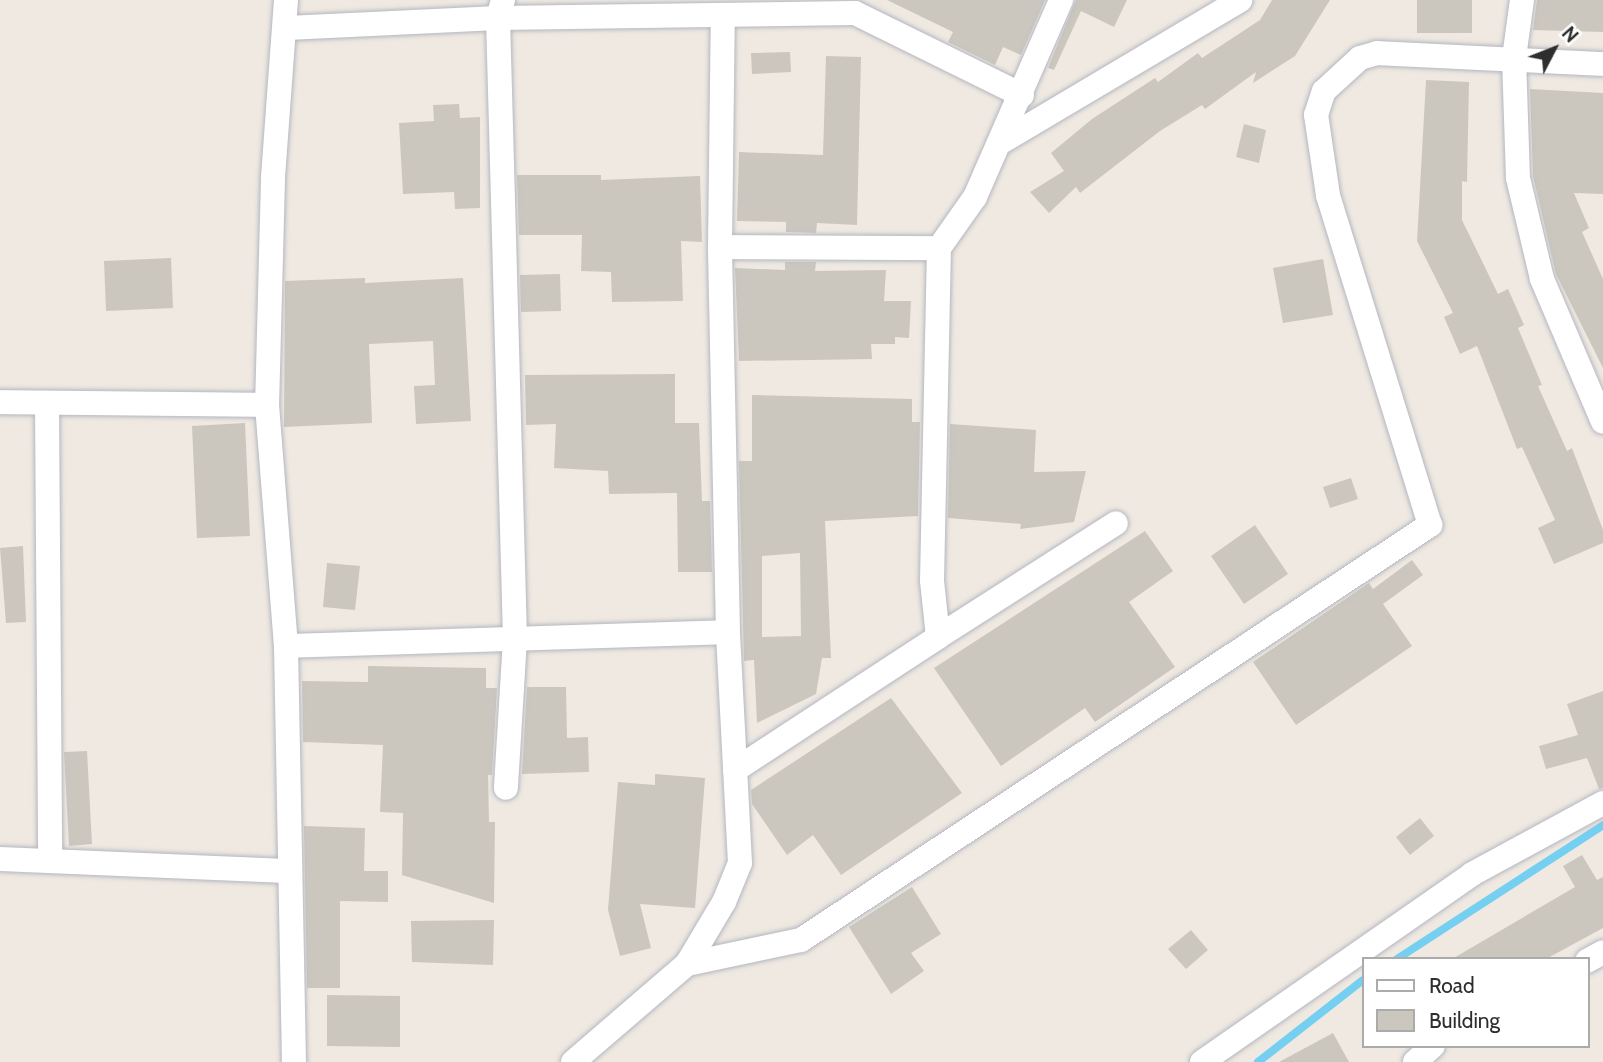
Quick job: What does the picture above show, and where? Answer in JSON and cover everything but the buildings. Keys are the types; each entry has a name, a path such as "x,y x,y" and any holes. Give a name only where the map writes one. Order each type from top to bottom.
{"street":[{"path":"286,0 287,28 272,179 267,405 286,646 287,871 293,1062"},
{"path":"938,636 932,581 939,248 975,197 1003,141 1061,0"},
{"path":"1003,141 1240,0"},
{"path":"1522,0 1514,58 1518,178 1542,279 1603,422"},
{"path":"287,28 501,9 674,8 723,15 858,6 1022,94"},
{"path":"501,9 515,639 506,788"},
{"path":"573,1062 687,964 724,902 740,863 728,632 720,247 723,15"},
{"path":"687,964 801,940 1430,525 1328,195 1316,115 1324,91 1360,58 1377,52 1430,58 1514,58 1603,64"},
{"path":"720,247 939,248"},
{"path":"0,402 267,405"},
{"path":"47,404 50,858"},
{"path":"735,770 1116,523"},
{"path":"286,646 728,632"},
{"path":"1202,1062 1472,874 1603,803"},
{"path":"0,859 50,858 287,871"},
{"path":"1415,1062 1431,1048"}],"waterway":[{"path":"1400,957 1603,825"},
{"path":"1258,1062 1362,981"}]}
